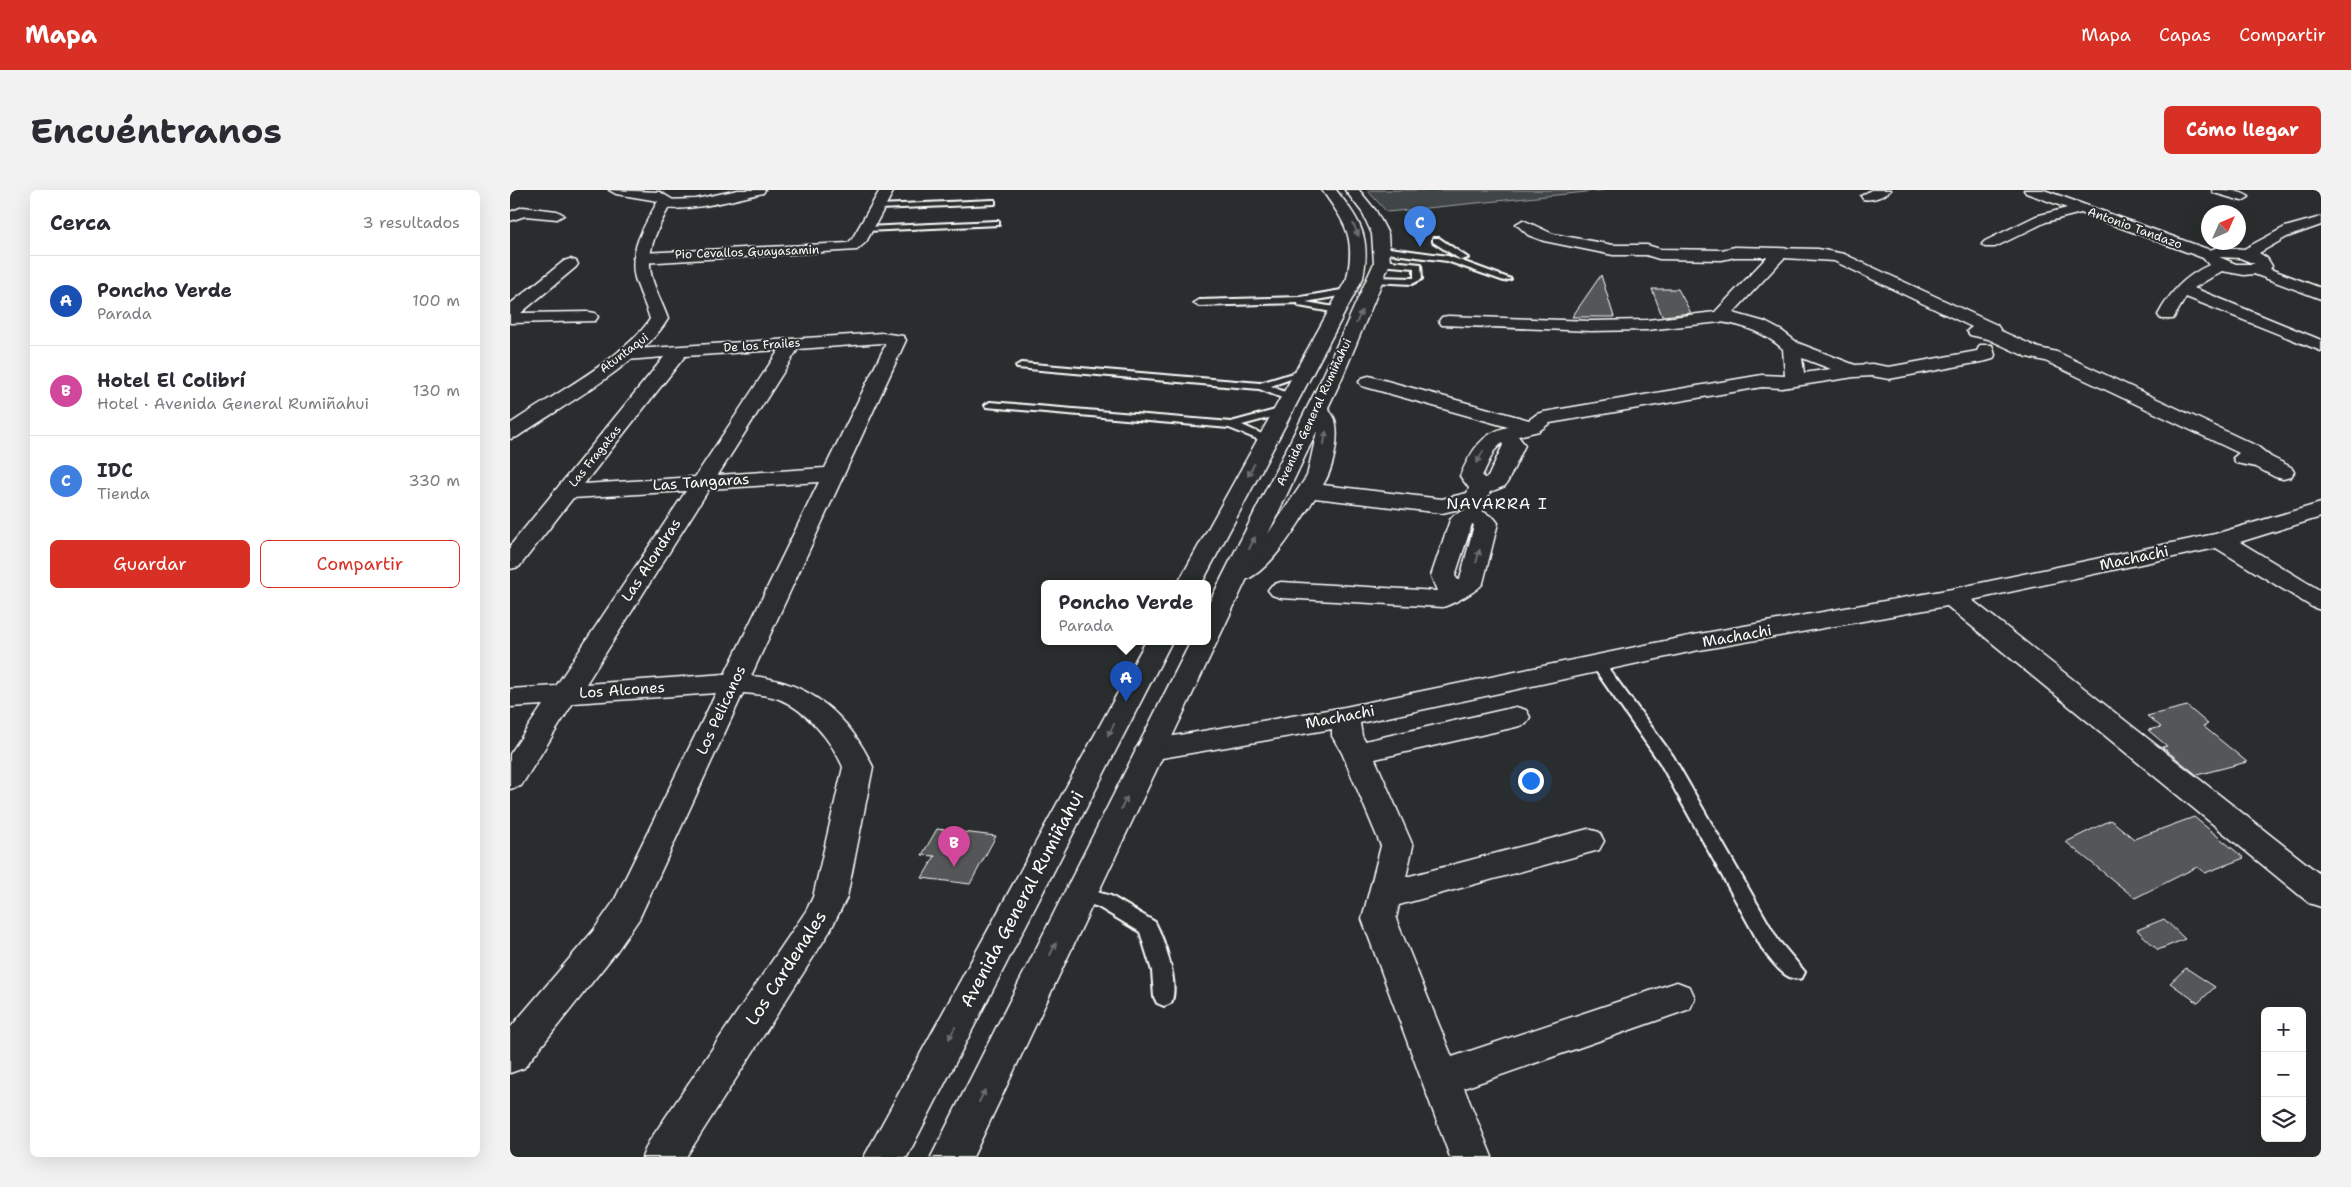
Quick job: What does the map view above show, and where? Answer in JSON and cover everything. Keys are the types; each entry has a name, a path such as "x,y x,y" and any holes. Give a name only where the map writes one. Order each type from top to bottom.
{"main road":[{"path":"616,190 660,196 666,200 651,230 641,258"},
{"path":"664,204 696,203 758,190"},
{"path":"866,229 887,190"},
{"name":"Avenida General Rumiñahui","path":"1192,580 1347,292 1358,264 1360,241 1358,232 1350,217 1328,190"},
{"path":"1352,190 1369,211 1377,226 1380,234 1380,264"},
{"path":"1868,196 1884,190"},
{"name":"Antonio Tandazo","path":"2031,190 2087,208"},
{"name":"Antonio Tandazo","path":"2045,190 2087,208 2217,257 2239,269 2260,266 2321,286"},
{"path":"2220,190 2242,198"},
{"path":"1990,244 2040,219 2087,208"},
{"path":"510,216 523,212 557,214"},
{"path":"2246,255 2267,240 2308,224 2321,222"},
{"path":"1527,226 1533,232 1549,238 1598,248 1647,250 1659,254 1722,255 1735,252 1818,254 1824,260 1979,333 1990,341 2012,343 2034,353 2034,360 2238,457 2263,462 2282,472"},
{"name":"Pio Cevallos Guayasamin","path":"641,258 853,246 866,229"},
{"path":"1720,317 1780,253"},
{"name":"Antonio Tandazo","path":"2217,257 2246,255 2260,266 2321,294"},
{"path":"2167,315 2175,297 2217,257"},
{"name":"Atuntaqui","path":"510,433 627,354 658,326 659,319 642,271 641,258"},
{"path":"510,313 570,264"},
{"name":"Avenida General Rumiñahui","path":"1211,626 1317,408 1380,264"},
{"path":"2183,290 2321,346"},
{"path":"510,318 589,317 572,332"},
{"path":"1448,321 1600,326 1647,325 1720,317 1746,322 1767,329 1783,338 1792,347 1863,371"},
{"name":"De los Frailes","path":"627,354 882,338 897,340"},
{"name":"Los Pelicanos","path":"510,1056 605,941 627,909 897,340"},
{"path":"1369,382 1553,429 1778,389 1789,381 1863,371 1889,373 1986,355 1990,341"},
{"name":"Las Alondras","path":"510,778 793,343"},
{"path":"1789,381 1792,347"},
{"name":"Las Fragatas","path":"510,562 680,350"},
{"path":"1235,577 1268,552 1313,483 1327,431 1324,418 1317,408"},
{"path":"1313,483 1442,506 1476,500 1497,481 1514,445 1506,434 1536,426"},
{"name":"Las Tangaras","path":"567,492 834,474"},
{"path":"1281,590 1443,599 1452,592 1471,583 1486,523 1476,500"},
{"name":"Machachi","path":"1150,750 1345,717 1694,643 1952,597 2220,540 2321,510"},
{"path":"2220,540 2321,602"},
{"path":"1952,597 2321,894"},
{"name":"Avenida General Rumiñahui","path":"885,1157 1157,645"},
{"path":"960,1151 1080,894 1202,645"},
{"name":"Los Alcones","path":"510,698 734,682"},
{"name":"Los Cardenales","path":"663,1157 818,921 830,897 858,767 842,740 804,700 789,693 734,682"},
{"path":"1345,717 1347,736 1357,753 1397,846 1379,919 1471,1157"},
{"path":"1357,753 1516,717"},
{"path":"1385,896 1588,842"},
{"path":"1440,1079 1677,998"}],"lane":[{"path":"879,206 992,202"},
{"path":"866,229 996,223"},
{"path":"1436,240 1485,272"},
{"path":"1380,264 1440,257 1507,279"},
{"path":"1200,303 1308,300 1347,292"},
{"path":"1286,301 1337,310"},
{"path":"1021,366 1261,386 1303,373"},
{"path":"1261,386 1286,404"},
{"path":"1231,425 1286,404"},
{"path":"990,405 1231,425 1267,440"},
{"path":"1598,664 1667,760 1771,946 1795,972"},
{"path":"1080,894 1104,901 1148,927 1162,971 1164,998"}],"shaded area":[{"path":"1367,190 1606,190 1387,212"}],"building":[{"path":"1601,275 1614,317 1572,317"},
{"path":"1652,289 1678,289 1691,313 1662,316"},
{"path":"2187,706 2208,724 2203,726 2247,762 2197,775 2162,747 2167,746 2148,730 2161,727 2147,716"},
{"path":"2194,817 2244,858 2205,873 2197,867 2135,898 2066,842 2111,820 2134,839"},
{"path":"937,829 996,836 970,884 922,878 935,856 922,855"},
{"path":"2164,919 2185,939 2158,950 2137,930"},
{"path":"2186,968 2215,987 2198,1003 2170,983"}],"place":[{"name":"IDC","path":"1420,247"},
{"name":"Poncho Verde","path":"1126,702"},
{"name":"Hotel El Colibrí","path":"954,867"}],"district":[{"name":"NAVARRA I","path":"1497,503"}]}
